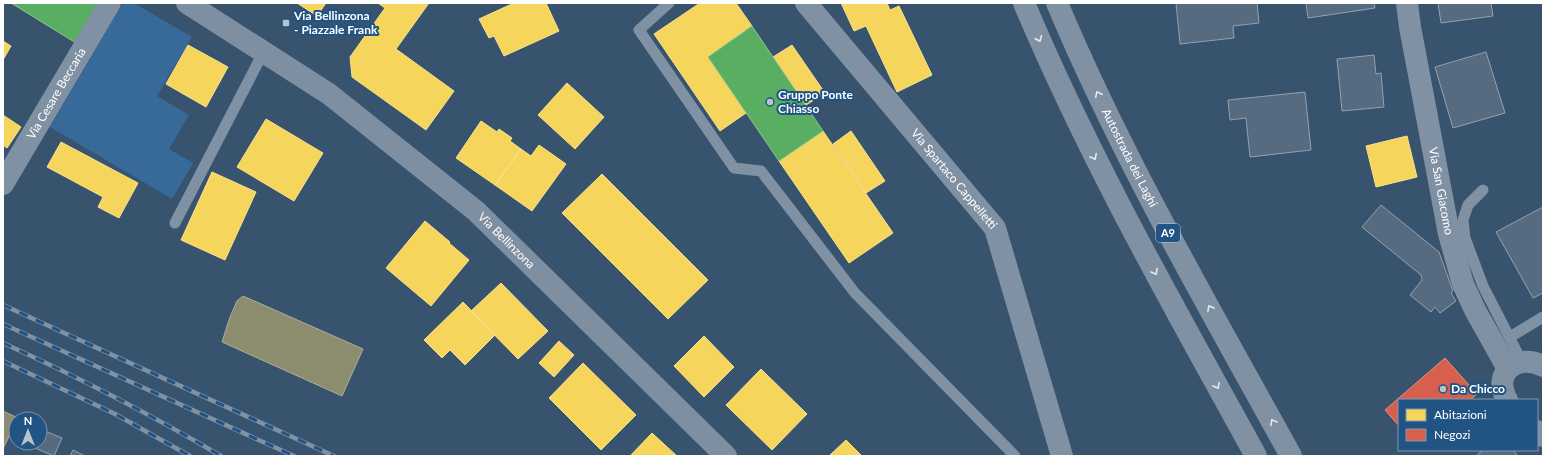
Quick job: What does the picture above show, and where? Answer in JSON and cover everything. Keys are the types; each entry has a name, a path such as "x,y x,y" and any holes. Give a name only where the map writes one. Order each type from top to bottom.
{"main road":[{"name":"Via Cesare Beccaria","path":"3,184 110,3"},
{"name":"Via Bellinzona","path":"187,3 329,94 476,211 726,456"},
{"name":"Via Spartaco Cappelletti","path":"806,3 995,228 1062,456"},
{"name":"A9","path":"1024,3 1086,141 1127,220 1256,456"},
{"name":"Autostrada dei Laghi","path":"1058,3 1104,108 1143,185 1291,456"},
{"name":"Via San Giacomo","path":"1407,3 1410,27 1449,234 1463,284 1475,310 1524,366"},
{"path":"1507,399 1502,387 1502,380 1524,366"}],"lane":[{"path":"669,3 639,30 734,168 761,171 854,293 1015,456"},
{"path":"175,223 264,51"},
{"path":"1483,190 1468,205 1463,220 1466,238 1483,286 1524,366"},
{"path":"1510,337 1543,317"}],"shaded area":[{"path":"123,3 134,3 192,37 157,96 189,115 169,149 193,163 172,199 50,127"}],"building: Abitazioni":[{"path":"297,3 326,3 317,16"},
{"path":"378,3 429,3 396,49 454,91 426,130 352,77 350,57 385,8"},
{"path":"514,3 546,3 559,31 504,56 494,36 489,38 479,19"},
{"path":"700,3 736,3 752,26 708,57 746,113 720,131 654,34"},
{"path":"841,3 887,3 890,10 899,6 932,75 897,92 866,26 854,31"},
{"path":"3,41 11,46 3,60"},
{"path":"188,45 228,67 206,107 166,84"},
{"path":"792,45 825,93 806,105 773,57"},
{"path":"567,83 604,117 575,149 538,115"},
{"path":"3,115 21,127 7,148 3,145"},
{"path":"266,119 323,153 294,201 237,167"},
{"path":"481,121 497,132 499,129 512,138 510,141 521,149 495,185 456,158"},
{"path":"823,131 893,233 849,263 779,161"},
{"path":"851,131 885,181 866,193 833,144"},
{"path":"1407,136 1417,177 1376,187 1366,146"},
{"path":"61,142 138,183 119,218 98,207 103,197 47,167"},
{"path":"539,145 566,164 532,211 495,185 521,149 531,156"},
{"path":"212,172 256,192 225,260 181,240"},
{"path":"602,174 708,280 668,319 562,213"},
{"path":"425,221 469,260 431,306 386,268"},
{"path":"501,283 548,331 518,359 471,311"},
{"path":"463,302 495,335 465,365 450,350 442,358 424,340"},
{"path":"704,336 734,367 704,397 674,366"},
{"path":"559,341 574,355 554,377 539,363"},
{"path":"583,363 636,415 601,450 549,398"},
{"path":"761,369 807,414 772,450 726,405"},
{"path":"652,433 677,456 630,456"},
{"path":"846,440 862,456 829,456"}],"building: Negozi":[{"path":"1445,358 1477,394 1471,399 1398,399 1398,425 1385,410"}],"building: Pubblico":[{"path":"11,3 101,3 76,43"},
{"path":"752,26 823,131 779,161 708,57"}],"building: Industria":[{"path":"243,296 363,349 342,396 222,342 237,301"},
{"path":"3,411 8,413 8,439 3,449"}],"building: Altro":[{"path":"1176,3 1257,3 1259,23 1233,26 1234,38 1180,44"},
{"path":"1306,3 1374,3 1375,8 1308,18"},
{"path":"1438,3 1491,3 1493,16 1441,23"},
{"path":"1486,52 1505,113 1453,128 1435,67"},
{"path":"1374,55 1376,74 1381,73 1384,107 1342,111 1337,59"},
{"path":"1305,92 1311,150 1250,157 1246,118 1230,120 1228,100"},
{"path":"1381,205 1439,252 1453,291 1451,293 1456,301 1440,313 1435,307 1431,312 1410,295 1422,280 1421,275 1362,227"},
{"path":"1543,207 1543,293 1533,298 1496,232"},
{"path":"48,432 62,438 54,456 42,451 48,451"},
{"path":"73,450 85,456 70,456"},
{"path":"1482,451 1514,451 1518,456 1476,456"}],"railway":[{"path":"3,305 334,456"},
{"path":"3,324 294,456"},
{"path":"3,343 114,396 221,456"},
{"path":"3,361 115,414 190,456"}],"place":[{"name":"Via Bellinzona - Piazzale Frank","path":"286,23"},
{"name":"Gruppo Ponte Chiasso","path":"770,102"},
{"name":"Da Chicco","path":"1443,389"}]}
